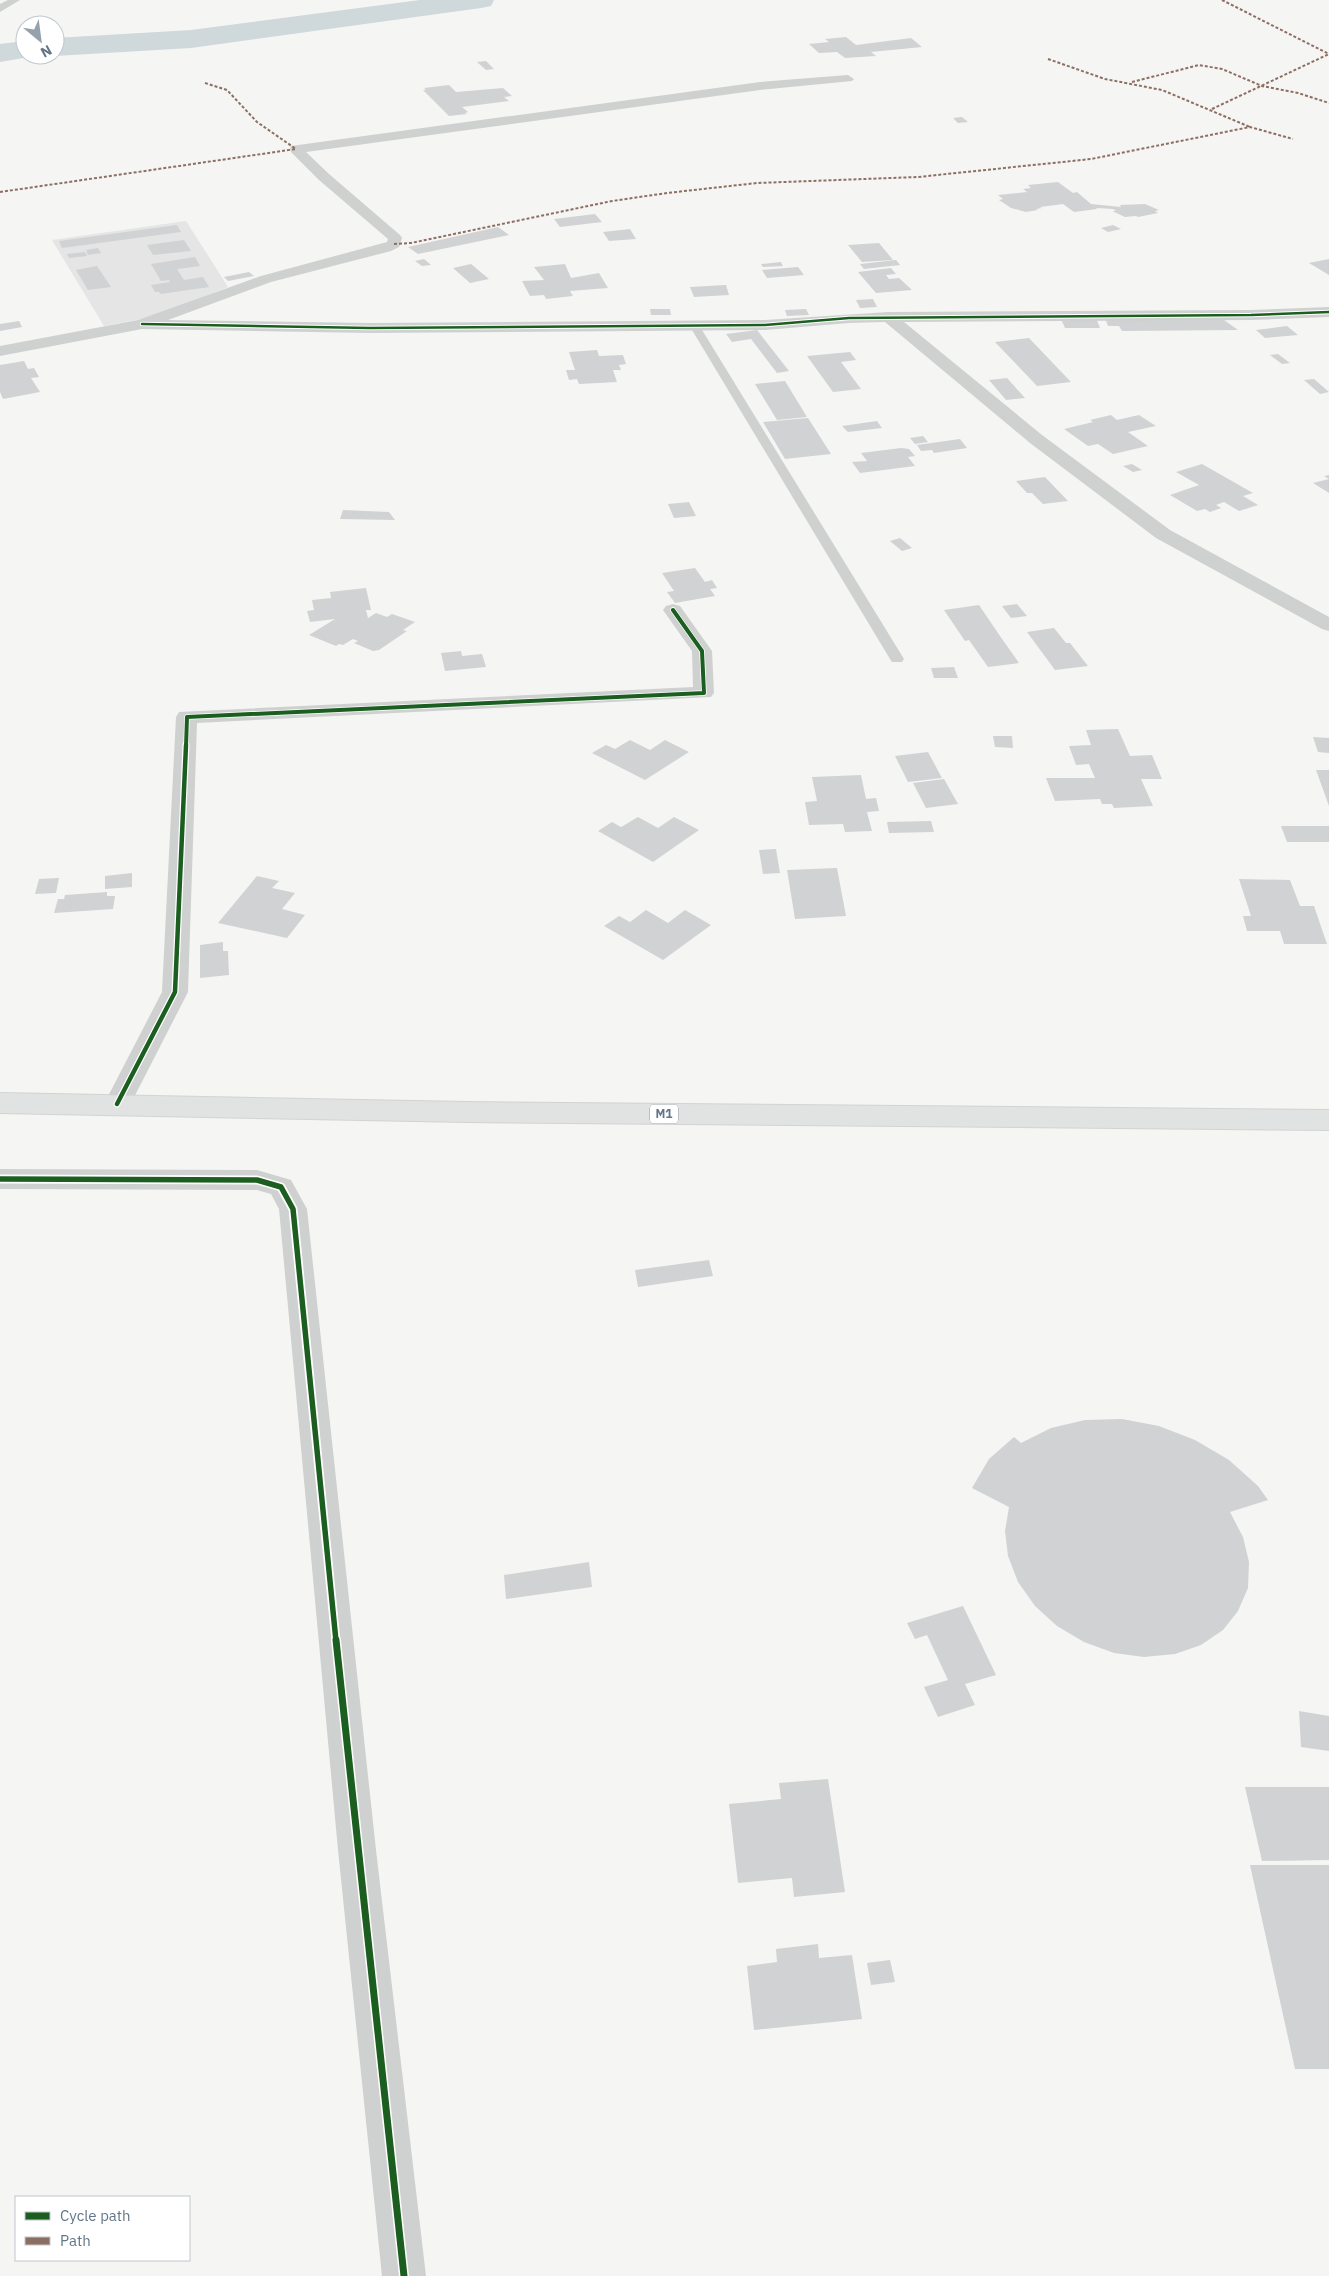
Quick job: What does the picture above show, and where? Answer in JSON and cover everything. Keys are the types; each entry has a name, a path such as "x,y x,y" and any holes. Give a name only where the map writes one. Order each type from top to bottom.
{"highway":[{"name":"M1","path":"0,1103 467,1112 1329,1120"}],"street":[{"path":"0,9 15,0"},
{"path":"0,351 142,324 238,288 386,248 394,244 395,238 324,177 296,149 760,86 848,80"},
{"path":"142,324 370,328 694,326 765,325 849,318 888,317 1241,315 1329,312"},
{"path":"888,317 1036,439 1163,534 1329,625"},
{"path":"117,1104 175,992 187,717 704,694 702,651 673,610"},
{"path":"0,1179 257,1180 281,1187 293,1209 357,1850 404,2276"}],"lane":[{"path":"694,326 897,659"}],"shaded area":[{"path":"186,221 228,287 152,317 104,326 52,240"}],"building":[{"path":"846,37 856,45 911,38 922,47 871,52 876,56 845,58 837,52 819,53 809,44 829,42 825,39"},
{"path":"486,61 494,69 486,70 477,62"},
{"path":"449,85 456,92 503,88 512,96 504,97 509,101 462,107 468,112 465,113 467,114 449,116 423,90 426,90 424,88"},
{"path":"962,117 968,122 958,123 953,118"},
{"path":"1058,182 1073,193 1077,192 1091,204 1121,207 1120,205 1145,204 1159,210 1155,211 1158,213 1138,217 1125,217 1112,211 1116,211 1113,209 1096,208 1074,212 1063,204 1040,207 1042,208 1026,212 1011,208 999,200 1003,199 998,195 1027,192 1023,189 1031,188 1028,185"},
{"path":"595,214 602,222 560,227 554,219"},
{"path":"177,225 181,232 62,248 59,241"},
{"path":"1113,225 1121,229 1108,232 1101,228"},
{"path":"498,227 509,235 418,254 408,247"},
{"path":"630,229 636,239 609,241 603,232"},
{"path":"184,240 191,251 153,255 147,245"},
{"path":"879,243 893,260 862,262 848,245"},
{"path":"98,248 101,253 88,255 86,250"},
{"path":"85,252 87,256 69,258 67,254"},
{"path":"195,257 200,266 177,269 184,280 203,277 209,287 161,294 155,292 151,285 170,282 169,280 161,281 151,264"},
{"path":"424,259 431,265 422,266 415,261"},
{"path":"1329,259 1329,275 1309,263"},
{"path":"896,260 900,265 864,269 860,264"},
{"path":"781,262 783,266 763,267 761,264"},
{"path":"471,264 489,279 470,283 453,268"},
{"path":"565,264 571,278 599,273 608,288 570,291 573,296 546,299 544,295 530,296 522,281 544,280 534,267"},
{"path":"97,266 111,287 88,290 76,270"},
{"path":"798,267 804,275 767,278 762,270"},
{"path":"891,268 896,274 886,275 889,279 899,278 912,290 876,293 858,272"},
{"path":"249,272 254,276 228,281 224,277"},
{"path":"726,285 729,295 694,297 690,287"},
{"path":"873,299 877,307 860,308 856,300"},
{"path":"650,309 670,309 671,315 651,315"},
{"path":"806,309 809,315 787,316 785,310"},
{"path":"1220,317 1238,330 1122,331 1119,326 1108,326 1105,318"},
{"path":"1096,318 1100,328 1065,328 1061,319"},
{"path":"19,321 22,327 0,331 0,324"},
{"path":"1287,326 1298,335 1265,338 1256,330"},
{"path":"757,330 789,371 777,373 751,339 732,342 726,334"},
{"path":"1029,338 1071,382 1037,386 995,342"},
{"path":"597,350 599,356 623,355 626,364 619,365 621,370 613,370 617,382 579,384 577,379 569,380 566,370 575,370 569,352"},
{"path":"850,352 856,360 841,362 861,389 833,392 807,356"},
{"path":"1278,354 1290,363 1282,364 1270,355"},
{"path":"24,361 28,369 34,368 39,377 31,378 40,392 3,399 0,392 0,365"},
{"path":"1007,378 1025,398 1006,400 989,380"},
{"path":"1314,379 1329,392 1320,394 1304,380"},
{"path":"785,381 807,417 777,420 755,384"},
{"path":"1111,415 1117,420 1139,415 1156,426 1128,432 1148,446 1113,454 1098,444 1088,446 1064,429 1093,422 1090,420"},
{"path":"808,418 831,454 785,459 763,422"},
{"path":"877,421 882,428 848,432 842,426"},
{"path":"923,436 928,442 915,444 910,438"},
{"path":"960,439 967,448 934,453 932,450 921,451 917,445"},
{"path":"901,448 909,449 915,456 908,457 915,466 860,473 852,462 867,461 861,453"},
{"path":"1132,464 1142,470 1133,472 1123,466"},
{"path":"1202,464 1253,493 1243,496 1258,505 1239,511 1224,502 1216,505 1221,508 1210,512 1205,509 1197,511 1170,495 1199,485 1176,472"},
{"path":"1045,477 1068,501 1043,504 1032,493 1027,493 1016,481"},
{"path":"1329,479 1329,493 1313,483"},
{"path":"689,502 696,516 674,518 668,504"},
{"path":"343,510 389,512 395,520 340,519"},
{"path":"900,538 912,548 902,551 890,541"},
{"path":"695,568 705,582 712,580 717,588 710,589 715,596 675,603 667,592 674,591 662,573"},
{"path":"366,588 371,610 366,610 368,618 376,613 387,617 392,614 415,622 403,630 407,631 379,650 373,651 354,643 358,641 353,639 343,645 339,644 336,646 309,635 335,619 310,622 307,611 314,610 312,600 331,598 330,592"},
{"path":"1017,604 1027,616 1011,618 1002,606"},
{"path":"979,605 1019,663 988,667 969,640 965,641 944,610"},
{"path":"1054,628 1066,643 1070,643 1088,666 1055,670 1027,632"},
{"path":"461,651 462,656 482,654 486,667 445,671 441,653"},
{"path":"954,667 958,678 934,678 931,668"},
{"path":"1118,729 1130,756 1152,755 1162,779 1141,779 1153,806 1114,808 1112,804 1102,804 1100,799 1055,801 1046,778 1095,778 1089,764 1076,765 1069,746 1091,745 1086,730"},
{"path":"993,736 1012,736 1013,748 995,747"},
{"path":"1313,737 1329,738 1329,753 1318,752"},
{"path":"630,740 650,750 665,740 689,752 645,780 592,753 606,745 615,749"},
{"path":"928,752 942,778 908,782 895,756"},
{"path":"1316,770 1329,770 1329,806"},
{"path":"861,775 866,799 876,798 879,811 867,812 872,831 845,832 843,824 809,825 805,802 817,801 812,777"},
{"path":"944,779 958,804 926,808 913,783"},
{"path":"638,817 658,828 674,817 699,830 653,862 598,831 612,822 621,827"},
{"path":"931,821 934,832 889,833 887,822"},
{"path":"1281,826 1329,826 1329,842 1287,842"},
{"path":"776,849 780,873 763,874 759,850"},
{"path":"837,868 846,916 795,919 787,870"},
{"path":"132,873 132,887 105,889 105,876"},
{"path":"257,876 279,881 272,888 295,893 282,909 305,915 287,938 218,923"},
{"path":"59,878 56,893 35,894 39,879"},
{"path":"1239,879 1290,880 1300,906 1314,906 1327,944 1284,944 1280,931 1247,931 1243,916 1251,916"},
{"path":"107,892 107,896 115,896 113,909 54,913 58,899 64,899 65,895"},
{"path":"646,910 668,923 685,910 711,925 663,960 604,926 619,916 630,922"},
{"path":"223,942 223,951 228,951 229,975 200,978 200,945"},
{"path":"709,1260 713,1276 638,1287 635,1270"},
{"path":"1122,1419 1159,1426 1195,1440 1229,1460 1258,1486 1268,1500 1230,1512 1243,1537 1249,1562 1248,1588 1238,1611 1223,1630 1201,1645 1175,1654 1144,1657 1114,1653 1084,1642 1057,1626 1035,1606 1018,1582 1008,1556 1005,1531 1009,1507 972,1488 989,1459 1014,1437 1021,1443 1051,1428 1085,1420"},
{"path":"589,1562 592,1587 506,1599 504,1575"},
{"path":"963,1606 996,1675 965,1684 975,1705 938,1717 924,1687 948,1680 927,1635 915,1639 907,1623"},
{"path":"1299,1711 1329,1716 1329,1751 1301,1747"},
{"path":"828,1779 845,1892 794,1897 792,1878 738,1883 729,1804 781,1799 779,1783"},
{"path":"1245,1787 1329,1787 1329,1860 1262,1861"},
{"path":"1250,1865 1329,1865 1329,2069 1295,2069"},
{"path":"818,1944 819,1958 852,1955 862,2019 754,2030 747,1966 777,1962 776,1949"},
{"path":"890,1960 895,1982 871,1985 867,1963"}],"waterway":[{"path":"65,46 191,39 481,0"},
{"path":"0,53 15,51"}],"marked path":[{"path":"1222,0 1329,54"},
{"path":"1212,109 1329,54"},
{"path":"1048,59 1105,79 1162,90 1250,127"},
{"path":"1132,82 1166,75 1199,65 1222,69 1262,86 1298,93 1329,103"},
{"path":"205,83 227,90 257,122 296,149"},
{"path":"394,244 411,243 612,201 667,193 757,183 918,177 1091,159 1250,127 1293,139"},
{"path":"0,192 296,149"}],"cycle path":[{"path":"142,324 370,328 765,325 849,318 1251,315 1329,312"},
{"path":"117,1104 175,992 187,717 704,693 702,651 673,610"},
{"path":"0,1179 257,1180 281,1187 293,1209 357,1850 404,2276"}]}
